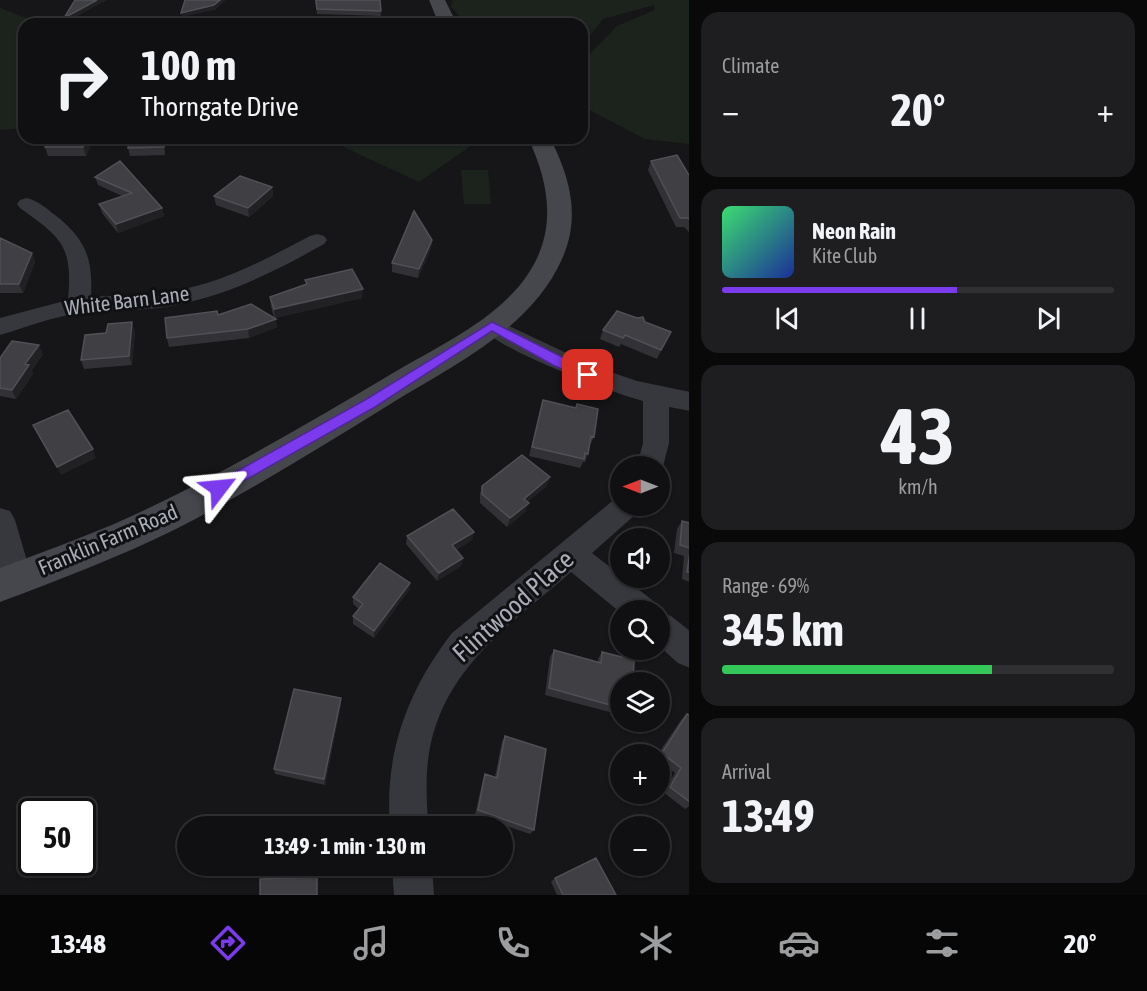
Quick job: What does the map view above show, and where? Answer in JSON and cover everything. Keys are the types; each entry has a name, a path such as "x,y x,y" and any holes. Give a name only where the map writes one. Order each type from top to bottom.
{"main road":[{"path":"437,0 443,18"},
{"name":"Franklin Farm Road","path":"8,581 116,540 200,499 370,403 503,318 528,292 545,267 553,251 560,226 562,202 559,187 552,164 542,144"}],"street":[{"path":"27,204 60,228 73,243 79,255 82,274 80,306"},
{"name":"White Barn Lane","path":"0,327 53,311 80,306 141,303 213,289 265,269 317,240"},
{"path":"492,326 558,362 588,375 656,397 689,402"},
{"path":"654,456 657,443 656,397"},
{"name":"Flintwood Place","path":"409,816 408,773 414,735 426,700 443,669 464,644 615,516"},
{"path":"0,520 8,581"},
{"path":"571,554 628,600"},
{"path":"670,635 689,651"},
{"path":"413,876 414,895"}],"shaded area":[{"path":"453,0 689,0 689,144 645,139 588,109 588,56 617,26 655,10 654,5 603,19 588,38 588,18 461,18 451,7"},
{"path":"0,8 26,18 18,18 18,128 0,130"},
{"path":"337,144 473,144 419,182"},
{"path":"461,170 488,170 491,204 464,204"}],"building":[{"path":"75,0 97,0 64,18"},
{"path":"185,0 220,0 214,5 181,13"},
{"path":"316,0 380,0 381,11 317,9"},
{"path":"47,144 85,144 83,147 45,147"},
{"path":"128,144 164,144 164,147 128,148"},
{"path":"677,155 689,175 689,219 680,218 651,161"},
{"path":"120,161 162,208 116,224 99,204 132,193 95,177"},
{"path":"240,176 272,187 248,208 214,196"},
{"path":"414,211 432,240 419,269 392,263"},
{"path":"0,238 32,253 19,284 0,284"},
{"path":"352,269 363,289 274,309 270,297 307,284 305,280"},
{"path":"251,304 276,319 248,329 167,338 165,318 217,311 218,315"},
{"path":"617,311 637,318 643,317 645,322 671,332 661,350 625,335 623,338 603,330"},
{"path":"132,322 129,356 81,360 85,335 106,333 108,324"},
{"path":"12,341 39,345 25,364 29,365 12,390 0,388 0,358"},
{"path":"543,400 576,408 577,404 598,409 594,437 591,436 588,454 585,453 584,459 532,447"},
{"path":"68,410 93,449 57,467 33,425"},
{"path":"522,455 550,477 524,499 529,503 510,518 482,494 482,486"},
{"path":"453,509 474,532 452,545 463,558 439,573 407,536"},
{"path":"682,521 689,523 689,548 680,545"},
{"path":"380,563 410,583 374,631 353,616 363,604 353,597"},
{"path":"554,650 601,663 602,652 610,654 610,660 634,660 633,672 610,672 610,705 549,688"},
{"path":"294,689 341,698 324,779 274,769"},
{"path":"687,714 689,715 689,801 670,787 681,768 670,759 670,744 668,744"},
{"path":"505,736 546,749 534,830 513,822 513,816 495,816 478,810 485,774 497,778"},
{"path":"596,858 616,895 563,895 555,878"},
{"path":"317,877 317,895 260,895 260,879"}],"route":[{"path":"219,488 370,403 492,326 558,362 588,375"}]}
